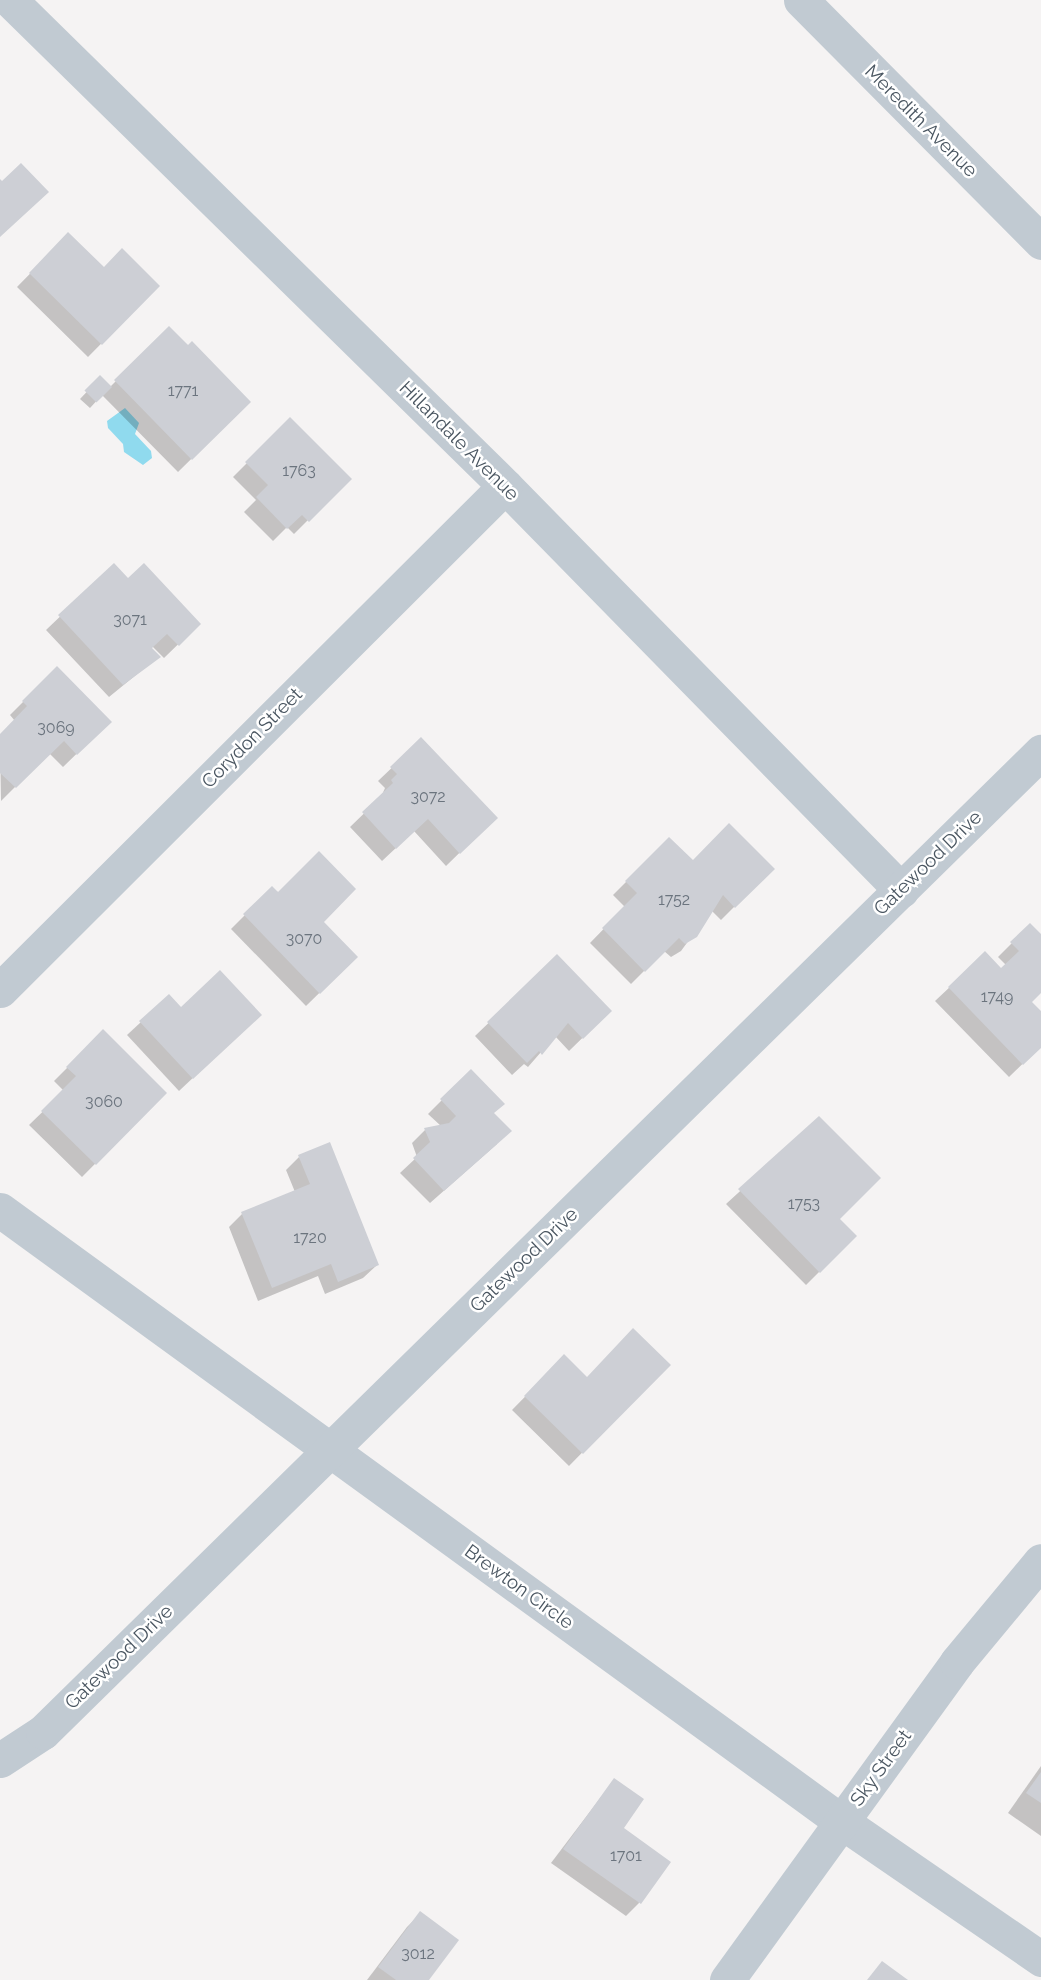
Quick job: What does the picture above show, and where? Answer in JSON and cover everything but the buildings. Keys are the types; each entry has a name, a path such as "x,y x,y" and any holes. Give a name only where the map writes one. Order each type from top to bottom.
{"street":[{"name":"Hillandale Avenue","path":"10,0 505,486 901,890"},
{"name":"Meredith Avenue","path":"801,0 1041,243"},
{"name":"Corydon Street","path":"0,990 505,486"},
{"name":"Gatewood Drive","path":"0,1760 43,1732 1041,752"},
{"name":"Brewton Circle","path":"0,1210 842,1822 1041,1959"},
{"name":"Sky Street","path":"727,1980 957,1661 1041,1561"}],"water":[{"path":"125,408 139,423 135,434 151,451 152,458 143,465 124,452 123,444 108,428 107,421"}]}
